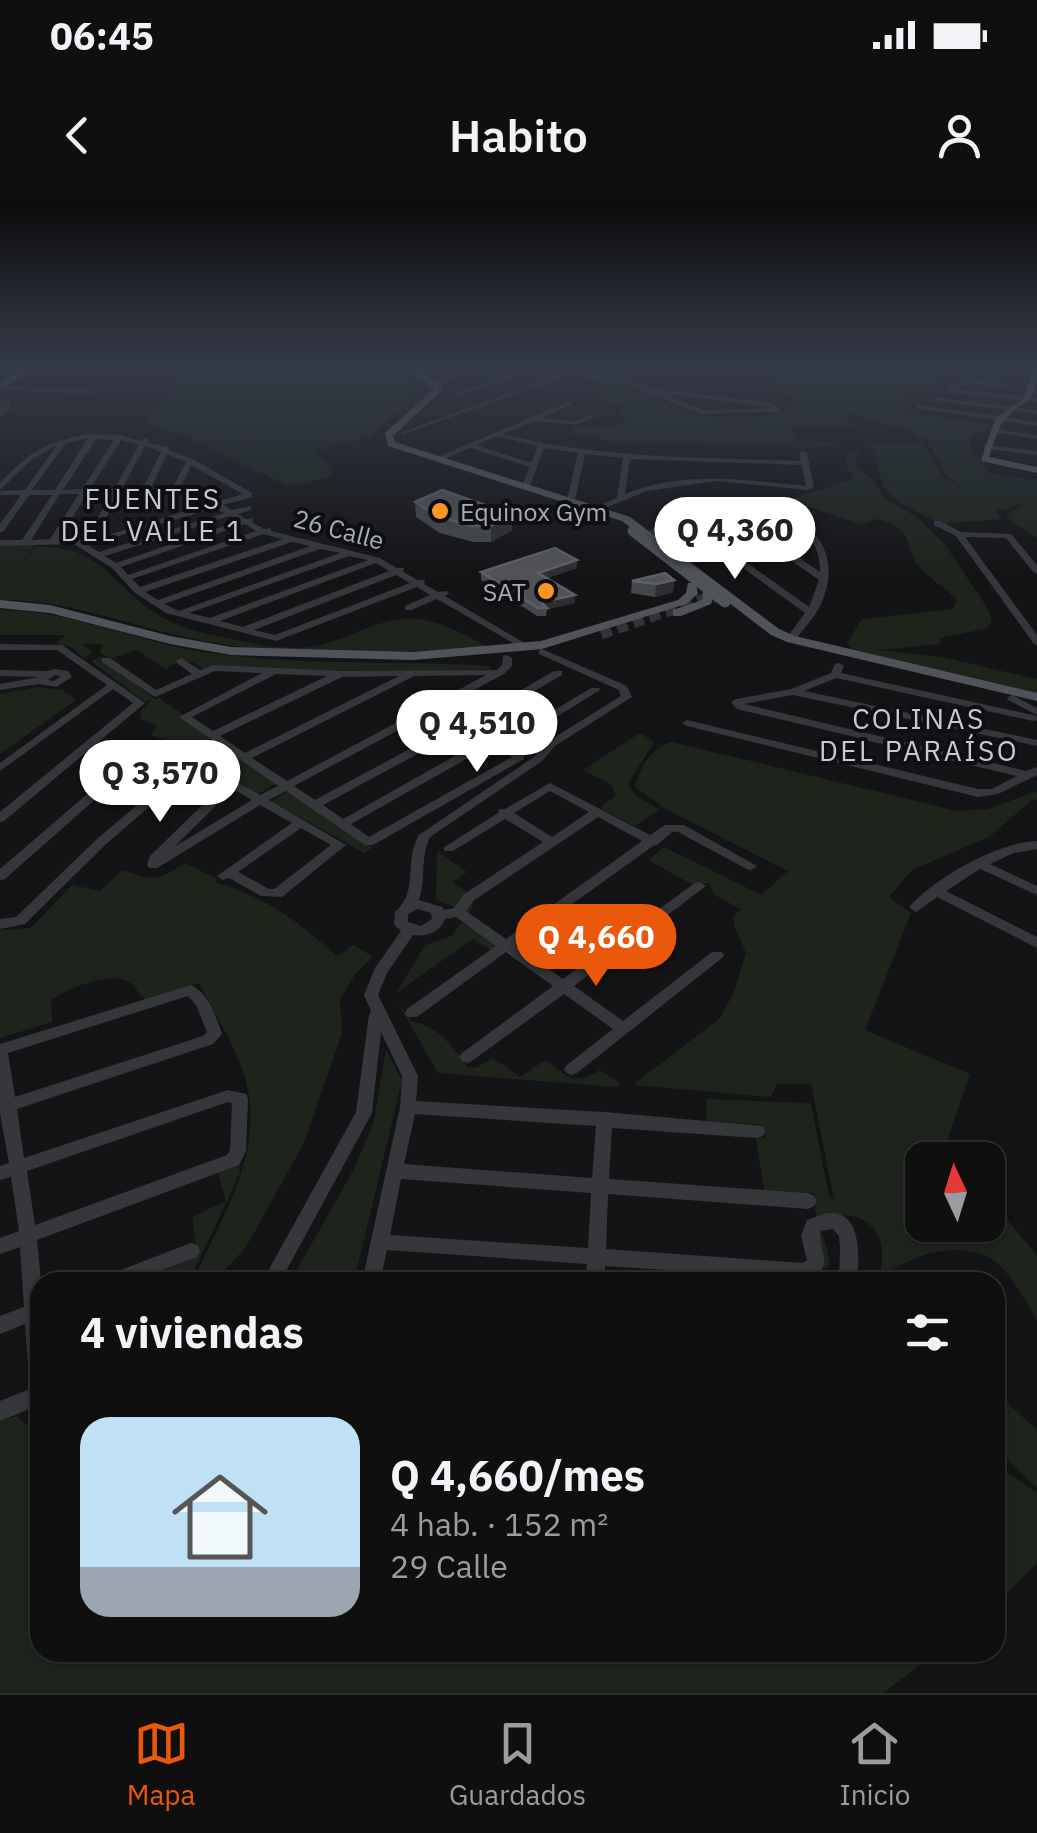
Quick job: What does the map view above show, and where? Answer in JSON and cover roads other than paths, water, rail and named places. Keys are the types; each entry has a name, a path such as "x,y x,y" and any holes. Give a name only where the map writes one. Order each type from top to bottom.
{"main road":[{"path":"388,434 376,441 626,519 648,534 699,592 795,641"},
{"path":"389,434 388,441 633,531 769,637 842,666"},
{"path":"993,434 984,459 1037,470"},
{"path":"616,524 699,592 780,646 842,666 1012,698 1036,707"},
{"path":"413,656 514,657 699,592"},
{"path":"0,604 50,608 170,640 231,651 514,657 600,638 699,592"},
{"path":"748,616 777,636 1036,707"},
{"path":"569,639 601,634"}],"street":[{"path":"439,458 497,434 540,448 582,453 758,461 804,458 810,487 716,478 669,483 598,509"},
{"path":"528,444 549,435"},
{"path":"54,542 120,437"},
{"path":"0,491 30,456 64,442 120,437 145,440 166,449 249,494 83,543 0,543"},
{"path":"25,542 94,438"},
{"path":"83,543 145,440"},
{"path":"0,530 64,442"},
{"path":"470,446 534,466"},
{"path":"987,447 1037,453"},
{"path":"522,488 540,448"},
{"path":"146,489 166,449"},
{"path":"571,500 582,453"},
{"path":"620,498 626,455"},
{"path":"669,483 670,457"},
{"path":"715,459 716,478"},
{"path":"169,518 190,461"},
{"path":"758,461 761,481"},
{"path":"0,491 183,487"},
{"name":"26 Calle","path":"183,487 239,511 266,531 378,559 441,595 514,657 624,688 626,697 550,744 538,760 424,835 418,846 418,902"},
{"path":"648,534 681,519 723,509 772,512 801,524 820,545 826,580 821,598 795,641"},
{"path":"723,509 826,580"},
{"path":"98,555 239,511"},
{"path":"681,519 812,613"},
{"path":"114,566 248,521"},
{"path":"937,523 959,534 1007,536"},
{"path":"997,526 1037,571"},
{"path":"127,578 266,531"},
{"path":"959,534 1036,639"},
{"path":"138,591 292,538"},
{"path":"83,543 155,604 209,623 280,638 420,583"},
{"path":"155,604 322,545"},
{"path":"178,614 352,552"},
{"path":"209,623 378,559"},
{"path":"243,630 398,571"},
{"path":"408,608 441,595"},
{"path":"0,647 57,646 140,703 0,818"},
{"path":"106,660 155,694 214,668 412,673 514,657"},
{"path":"232,782 151,865 159,864 256,798 432,706 514,657"},
{"path":"181,662 199,674"},
{"path":"794,692 842,666 936,696 1036,707"},
{"path":"0,673 44,677 56,684 66,680 66,674 87,668"},
{"path":"272,672 184,716 369,842 520,757 432,706"},
{"path":"245,758 412,673"},
{"path":"314,806 558,673"},
{"path":"212,736 341,674"},
{"path":"0,688 44,677"},
{"path":"0,768 114,684"},
{"path":"344,824 595,690"},
{"path":"1031,772 741,707 737,700 794,692 1037,744"},
{"path":"930,721 936,696"},
{"path":"900,744 908,716"},
{"path":"687,723 983,793 1031,772"},
{"path":"850,763 862,734"},
{"path":"0,876 153,744 162,744 232,782 339,844 339,848 277,894 266,894 225,874 301,822"},
{"path":"1031,772 1024,769 1037,759"},
{"path":"0,924 20,921 100,843 195,762"},
{"path":"449,848 502,812 551,786 653,842"},
{"path":"502,812 553,843"},
{"path":"458,912 468,898 598,812"},
{"path":"412,1013 676,826 752,866"},
{"path":"916,907 934,890 982,864 1034,845"},
{"path":"982,864 1037,891"},
{"path":"467,1057 700,886"},
{"path":"934,890 1037,943"},
{"path":"418,902 435,908 440,915 437,924 428,930 409,930 400,920 402,912 418,902"},
{"path":"440,915 458,912 624,1028"},
{"path":"277,1272 364,1113 377,1022 372,1000 377,977 409,930"},
{"path":"572,1070 717,954"},
{"path":"4,1107 208,1040 215,1033 197,992 191,990 0,1050 4,1107 20,1167 33,1272"},
{"path":"372,1000 410,1076 408,1107 373,1272"},
{"path":"0,1173 228,1096 240,1099 238,1151 233,1160 0,1246"},
{"path":"408,1107 757,1131"},
{"path":"597,1272 604,1119"},
{"path":"395,1171 808,1201"},
{"path":"380,1242 803,1271 817,1262 810,1236 813,1226 828,1222 843,1226 849,1235 848,1272"},
{"path":"137,1272 191,1251"},
{"path":"0,1326 30,1314"},
{"path":"0,1411 30,1399"}],"tunnel":[{"path":"601,634 709,597 724,597"}],"place":[{"name":"Equinox Gym","path":"440,511"},
{"name":"SAT","path":"546,591"}],"district":[{"name":"FUENTES DEL VALLE 1","path":"153,514"},
{"name":"COLINAS DEL PARAÍSO","path":"919,734"}]}
